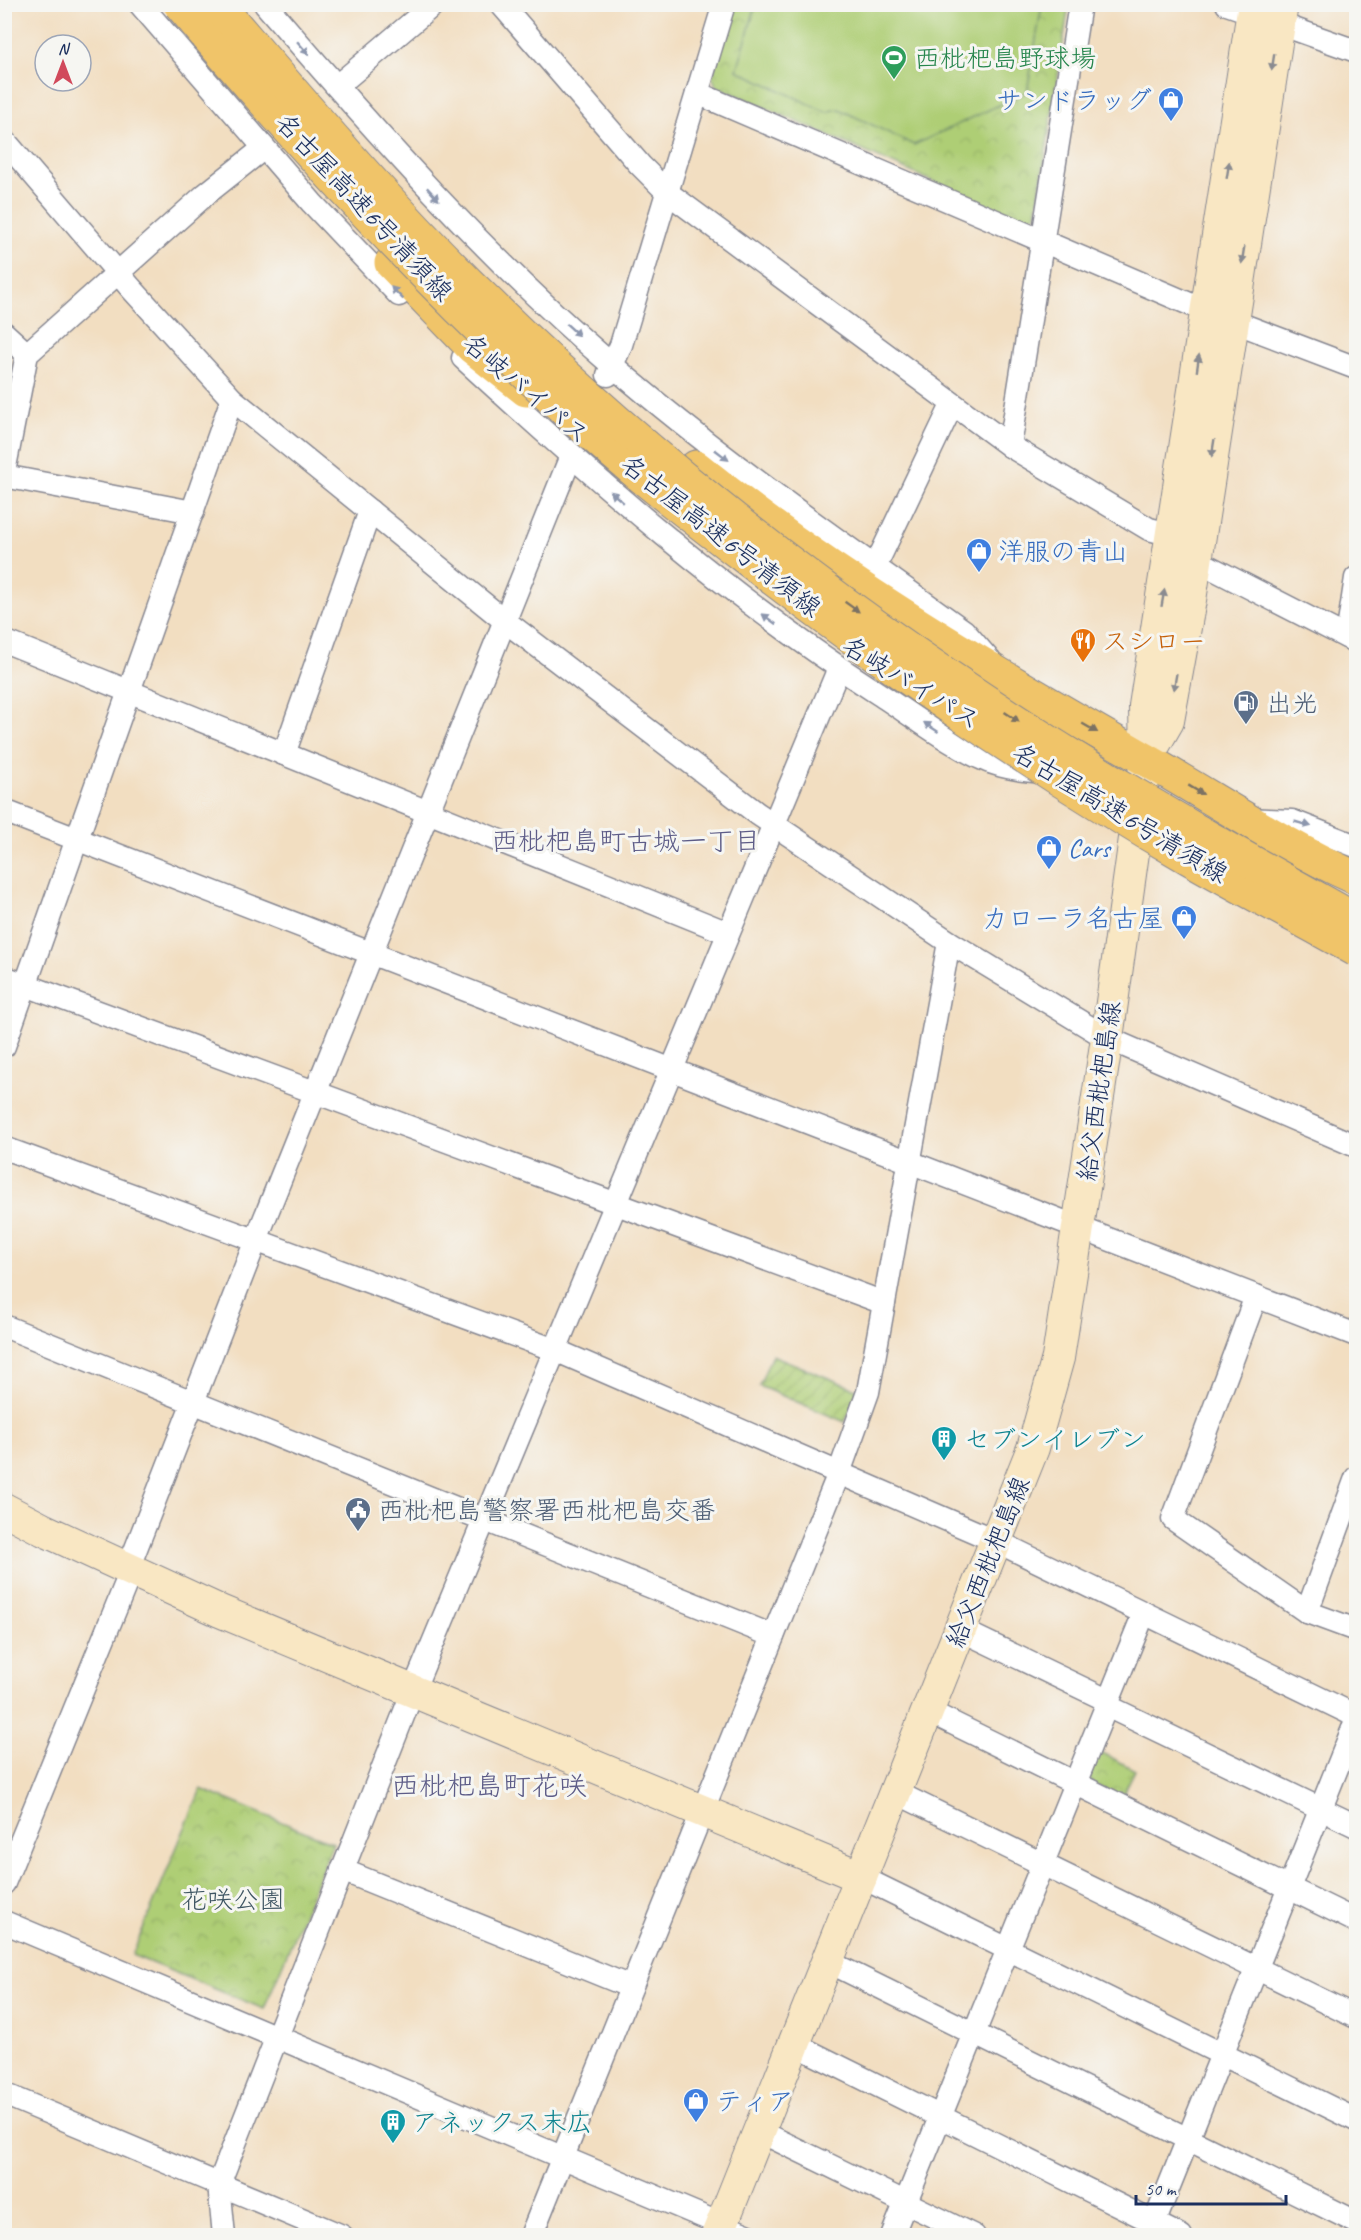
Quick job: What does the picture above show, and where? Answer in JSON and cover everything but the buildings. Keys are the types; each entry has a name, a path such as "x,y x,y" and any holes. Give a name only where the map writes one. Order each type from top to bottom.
{"highway":[{"name":"名岐バイパス","path":"169,4 356,226 472,347 790,606 860,654 1138,818 1291,899 1356,926"},
{"name":"名古屋高速6号清須線","path":"180,4 231,64 376,223 474,324 577,421 676,504 904,676 1026,757 1188,857 1356,950"},
{"name":"名古屋高速6号清須線","path":"217,4 398,212 491,306 591,398 692,486 817,582 1048,742 1210,839 1356,920"},
{"name":"名岐バイパス","path":"232,4 315,102 450,248 595,386 726,492 815,556 995,671 1245,819 1356,878"}],"street":[{"path":"140,4 312,203 453,349 702,568 839,668 954,742 993,764 1063,774"},
{"path":"265,4 394,154 463,226 610,370 728,460 964,630 978,644 995,671"},
{"path":"337,86 434,4"},
{"path":"501,4 640,165 668,193 1010,447 1149,529 1173,535"},
{"path":"610,370 621,345 724,4"},
{"path":"1010,447 1080,4"},
{"path":"1146,759 1168,721 1196,560 1219,316 1259,10 1356,51"},
{"path":"697,93 1219,316 1356,368"},
{"path":"4,140 118,273 232,399 505,621 773,825 949,942 1107,1038 1356,1146"},
{"path":"4,472 27,354 206,195 264,148"},
{"path":"1146,759 1145,706 1173,535 1219,316"},
{"path":"4,333 27,354"},
{"path":"4,1046 232,399"},
{"path":"875,567 952,405"},
{"path":"4,1883 129,1570 256,1240 572,454"},
{"path":"4,477 193,512"},
{"path":"284,754 370,511"},
{"path":"1196,560 1352,640 1356,578"},
{"path":"4,641 728,933"},
{"path":"224,2235 219,2184 342,1870 413,1691 839,668"},
{"name":"給父西枇杷島線","path":"722,2233 759,2131 1033,1448 1048,1397 1058,1358 1079,1226 1146,759"},
{"path":"4,811 1356,1335"},
{"path":"1245,819 1292,821 1314,827 1356,846"},
{"path":"1291,899 1302,931 1312,940 1356,965"},
{"path":"531,2235 839,1473 868,1392 949,942"},
{"path":"4,977 884,1303"},
{"path":"4,1148 555,1350 996,1541 1356,1716"},
{"path":"1256,1296 1173,1519 1307,1612 1356,1630"},
{"path":"4,1326 773,1636"},
{"path":"1307,1612 1354,1492"},
{"path":"4,1509 129,1570 861,1877 1356,2120"},
{"path":"892,2235 942,2117 1144,1613"},
{"path":"961,1630 1356,1826"},
{"path":"928,1711 1356,1921"},
{"path":"1152,2229 1356,1721"},
{"path":"895,1792 1356,2017"},
{"path":"342,1870 631,1987"},
{"path":"4,1922 562,2158 722,2233"},
{"path":"827,1962 1356,2222"},
{"path":"794,2044 942,2117 1152,2229 1181,2235"},
{"path":"4,2094 342,2235"},
{"path":"759,2131 974,2235"}],"green space":[{"name":"西枇杷島野球場","path":"756,4 1042,5 1027,92 914,145 839,109 826,112 737,70"},
{"name":"西枇杷島野球場","path":"734,5 1069,5 1036,215 1022,221 716,86 712,76"},
{"path":"772,1355 858,1390 845,1422 759,1386"},
{"path":"1099,1751 1135,1770 1121,1798 1093,1784 1088,1776"},
{"name":"花咲公園","path":"201,1789 333,1843 264,2009 132,1955"}],"place":[{"name":"西枇杷島野球場","path":"894,81"},
{"name":"サンドラッグ","path":"1171,123"},
{"name":"洋服の青山","path":"979,574"},
{"name":"スシロー","path":"1083,664"},
{"name":"出光","path":"1246,726"},
{"name":"Cars","path":"1049,871"},
{"name":"カローラ名古屋","path":"1184,941"},
{"name":"セブンイレブン","path":"944,1462"},
{"name":"西枇杷島警察署西枇杷島交番","path":"358,1533"},
{"name":"ティア","path":"696,2124"},
{"name":"アネックス末広","path":"393,2145"}],"district":[{"name":"西枇杷島町古城一丁目","path":"626,841"},
{"name":"西枇杷島町花咲","path":"489,1785"}]}
